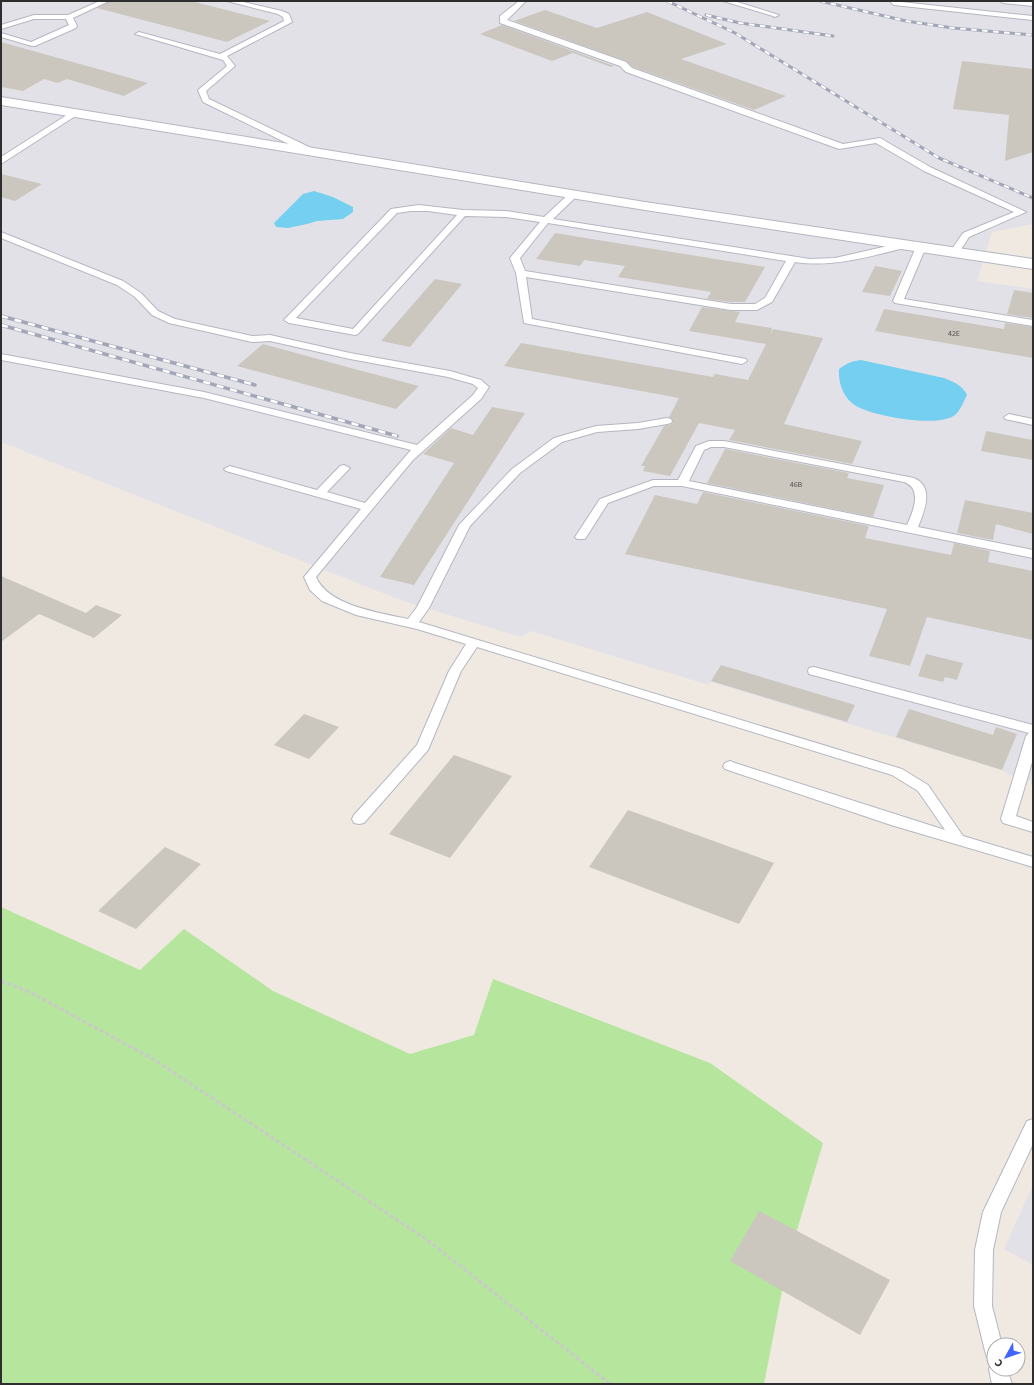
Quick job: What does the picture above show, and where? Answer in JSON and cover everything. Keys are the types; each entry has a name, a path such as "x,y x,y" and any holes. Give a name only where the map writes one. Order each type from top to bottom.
{"street":[{"path":"1,101 574,194 1033,264"}],"lane":[{"path":"1,27 34,17 69,16 106,1"},
{"path":"222,56 288,22 286,16 280,12 230,1"},
{"path":"523,1 503,18 503,21 623,64 629,70 842,147 877,140 927,169 1033,217"},
{"path":"726,1 775,14"},
{"path":"895,1 894,3 1033,18"},
{"path":"1003,1 1033,4"},
{"path":"82,4 93,6"},
{"path":"1,35 32,44 72,26 69,16"},
{"path":"138,34 226,58 231,66 202,90 206,100 308,150"},
{"path":"1,161 76,113"},
{"path":"574,194 546,220 515,258 521,273 527,321 742,361"},
{"path":"463,213 355,332 289,320 394,211 404,208 463,213 506,214 810,262 835,261 905,245"},
{"path":"955,252 966,235 1022,212"},
{"path":"1,235 120,283 138,295 155,313 172,321 252,339 270,338 350,356 450,374 477,382 484,387 477,398 409,458 310,577 314,587 326,598 360,612 411,624 474,642 897,772 923,788 958,839"},
{"path":"921,247 898,301 1033,323"},
{"path":"521,273 731,307 757,307 769,300 792,259"},
{"path":"1,357 204,395 419,448"},
{"path":"1009,417 1033,422"},
{"path":"411,624 423,608 465,525 516,471 558,440 596,429 667,422"},
{"path":"682,483 700,448 709,444 724,444 900,478 913,482 920,491 921,502 912,528"},
{"path":"319,494 344,468"},
{"path":"230,470 367,507"},
{"path":"581,537 604,501 653,483 682,483 912,528 1033,554"},
{"path":"359,819 422,747 455,671 474,642"},
{"path":"814,671 1033,729"},
{"path":"1033,736 1008,819 1033,827"},
{"path":"730,766 896,821 1033,862"},
{"path":"991,1337 983,1306 984,1250 992,1212 1033,1126"}],"path":[{"path":"1,981 30,992 153,1059 406,1226 432,1244 610,1384"}],"shaded area":[{"path":"1,1 1033,1 1033,224 992,232 977,281 1033,289 1033,785 1031,784 1031,781 1010,775 1002,770 711,682 709,685 531,631 521,637 403,601 1,442"},
{"path":"1033,1185 1033,1265 1004,1249"}],"green space":[{"path":"1,907 140,970 184,929 273,991 410,1054 474,1035 493,979 710,1063 823,1143 788,1260 764,1384 1,1384"}],"water":[{"path":"314,191 333,197 353,207 353,212 343,219 317,221 288,228 276,227 274,223 303,194"},
{"path":"861,360 944,378 960,386 967,395 956,414 948,418 922,421 877,414 851,403 842,390 839,380 839,369 850,363"}],"building":[{"path":"110,1 191,1 270,21 227,42 97,8"},
{"path":"545,10 597,28 647,12 727,44 681,59 786,96 754,110 633,67 626,61 514,21"},
{"path":"502,25 614,66 611,67 573,53 552,61 480,34"},
{"path":"1,42 148,83 124,96 67,79 58,83 44,79 23,91 1,87"},
{"path":"962,61 1033,69 1033,152 1005,161 1009,115 953,109"},
{"path":"1,174 42,184 15,201 1,197"},
{"path":"555,233 765,267 745,302 707,299 711,292 618,277 625,266 584,260 580,266 536,259"},
{"path":"875,266 902,271 890,296 862,292"},
{"path":"435,279 462,284 410,347 381,341"},
{"path":"1014,290 1033,293 1033,318 1007,314"},
{"path":"702,307 740,312 735,322 772,328 771,334 773,329 823,338 784,424 862,441 852,464 729,440 735,430 699,423 670,476 643,471 645,466 641,466 664,426 672,424 673,420 669,417 679,398 504,366 521,343 713,377 715,374 748,380 766,344 689,331"},
{"path":"884,309 1004,329 1005,323 1033,327 1033,358 875,331"},
{"path":"263,344 419,386 396,409 237,366"},
{"path":"492,407 525,413 414,585 380,577 454,463 423,454 451,428 473,435"},
{"path":"986,431 1033,440 1033,460 981,451"},
{"path":"725,449 849,473 847,478 884,485 873,517 707,483"},
{"path":"703,492 869,526 865,538 951,555 954,543 990,551 988,562 1033,571 1033,640 927,617 910,666 869,656 887,609 625,554 655,495 697,504"},
{"path":"965,500 1033,513 1033,534 996,524 993,540 957,533"},
{"path":"1,576 86,613 96,605 122,615 94,638 39,614 1,642"},
{"path":"926,654 963,663 957,680 945,677 943,682 918,676"},
{"path":"721,665 855,705 847,722 711,681"},
{"path":"909,709 993,735 996,727 1017,734 1002,770 896,737"},
{"path":"304,714 339,727 309,759 274,745"},
{"path":"454,755 512,776 450,858 389,834"},
{"path":"628,810 774,863 739,924 589,867"},
{"path":"165,847 201,864 136,929 98,911"},
{"path":"759,1211 890,1280 860,1335 730,1261"}],"railway":[{"path":"667,1 735,33 939,158 1033,198"},
{"path":"820,1 906,21 953,28 1033,35"},
{"path":"706,15 740,23 833,36"},
{"path":"1,316 255,385"},
{"path":"1,325 397,436"}]}
